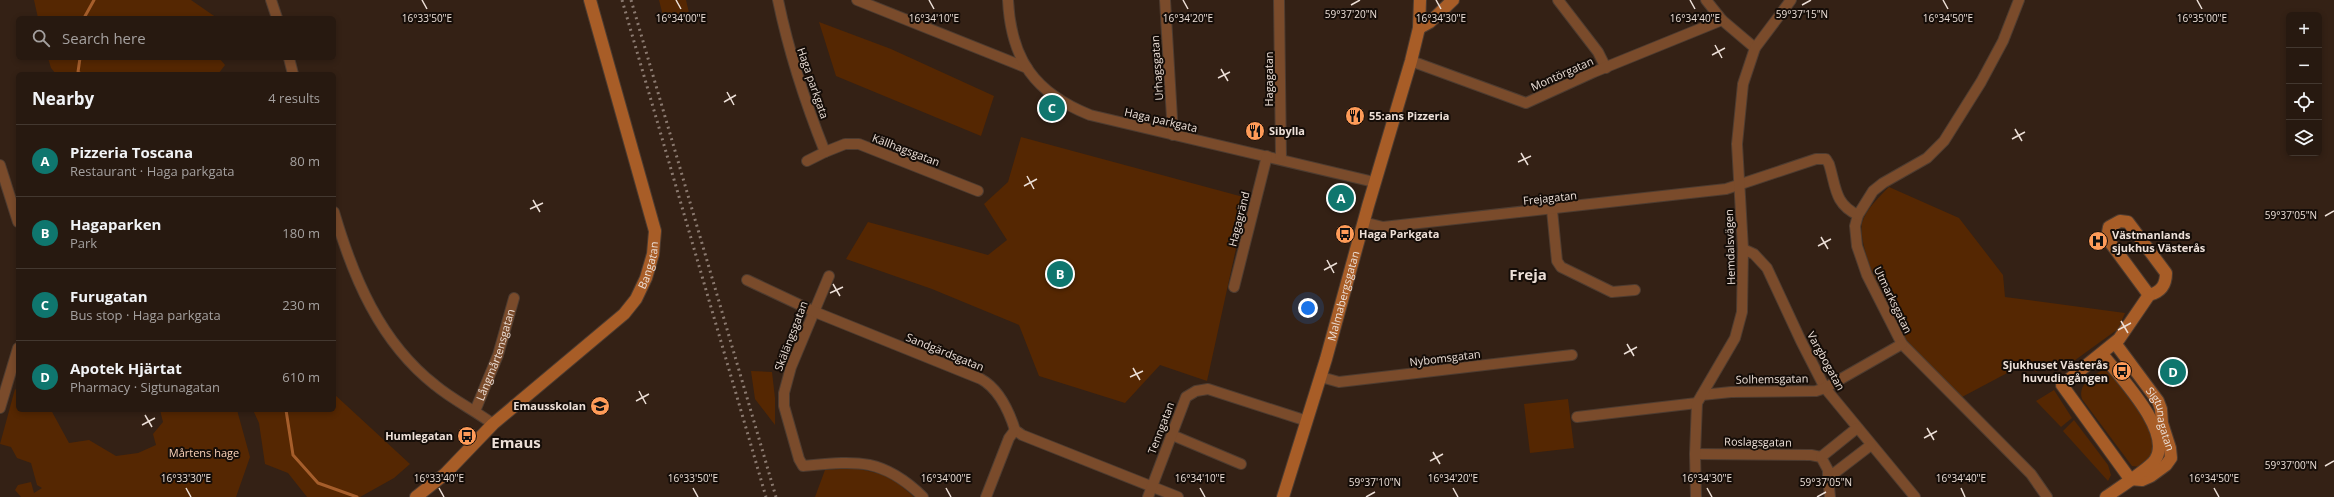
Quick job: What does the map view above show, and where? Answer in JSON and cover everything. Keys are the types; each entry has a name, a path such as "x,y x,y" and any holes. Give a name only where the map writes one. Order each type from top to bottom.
{"street":[{"path":"271,0 276,16"},
{"name":"Bangatan","path":"493,424 624,314 636,299 646,278 653,254 655,230 650,206 590,0"},
{"name":"Haga parkgata","path":"778,0 787,44 802,92 825,152"},
{"path":"857,0 1027,68"},
{"name":"Haga parkgata","path":"1008,0 1013,35 1017,49 1027,68 1049,94 1066,105 1090,115 1173,135 1281,158 1374,182"},
{"name":"Urhagsgatan","path":"1165,0 1173,135"},
{"name":"Hagagatan","path":"1279,0 1281,158"},
{"name":"Malmabergsgatan","path":"1283,497 1320,377 1374,182 1410,61 1419,28 1420,0"},
{"path":"1419,28 1430,22 1453,0"},
{"path":"1558,0 1598,52 1606,68"},
{"path":"1706,0 1722,20 1756,48"},
{"name":"Hemdalsvägen","path":"1696,497 1695,454 1699,399 1739,328 1742,312 1743,249 1737,144 1739,113 1746,72 1756,48 1792,0"},
{"path":"1739,185 1816,159 1826,159 1829,164 1839,199 1846,210 1858,215 1878,187 1928,158 1939,147 1981,82 2003,41 2019,0"},
{"name":"Montörgatan","path":"1410,61 1526,103 1552,92 1570,82 1722,20"},
{"path":"289,60 292,72"},
{"name":"Källhagsgatan","path":"825,152 844,144 859,144 978,191"},
{"path":"807,161 825,152"},
{"name":"Hagagränd","path":"1234,287 1267,156"},
{"path":"0,165 2,176 16,216"},
{"name":"Frejagatan","path":"1363,222 1383,227 1552,210 1726,189 1739,185"},
{"path":"1552,210 1558,261 1561,267 1612,292 1635,290"},
{"name":"Utmarksgatan","path":"1858,215 1855,226 1857,246 1864,268 1902,344 2031,474 2047,497"},
{"path":"336,218 358,282 373,311 396,347 412,365 435,386 493,424 445,474 416,497"},
{"path":"2130,479 2062,385 2115,343 2149,295 2158,291 2164,285 2166,273 2128,222 2114,222 2109,227 2107,238 2149,295"},
{"name":"Vargbogatan","path":"1743,249 1754,254 1767,268 1800,341 1826,388 1856,428 1915,497"},
{"name":"Skälängsgatan","path":"829,276 791,367 784,393 784,406 799,459 803,466 843,462 869,464 898,476 923,497"},
{"name":"Sandgärdsgatan","path":"747,280 815,312 982,379 992,385 1012,419 1015,430"},
{"name":"Långmårtensgatan","path":"475,411 498,355 514,298"},
{"name":"Sigtunagatan","path":"2115,343 2158,401 2161,409 2164,432 2170,448 2171,458 2166,466 2144,479 2130,479"},
{"name":"Solhemsgatan","path":"1577,417 1699,399 1731,392 1816,391 1826,388 1902,344"},
{"name":"Nybomsgatan","path":"1320,377 1339,382 1572,354"},
{"name":"Sigtunagatan","path":"2102,354 2148,414 2155,427 2159,448 2155,460 2106,497"},
{"path":"0,408 16,355"},
{"name":"Tenngatan","path":"1148,497 1186,397 1196,391 1208,389 1307,421"},
{"path":"1830,497 1828,470 1821,457 1856,428"},
{"path":"986,497 1009,438 1015,430 1178,497"},
{"path":"1172,435 1241,464"},
{"path":"1828,478 1871,445"},
{"name":"Roslagsgatan","path":"1695,454 1811,455 1821,457"}],"green space":[{"path":"34,0 191,0 214,16 38,16"},
{"path":"659,0 686,0 689,13 664,20"},
{"path":"819,22 891,49 994,96 981,136 836,76"},
{"path":"49,60 221,60 225,65 220,72 54,72 51,68"},
{"path":"1021,137 1247,198 1207,381 1160,365 1125,403 1039,376 1019,325 932,289 846,259 868,222 988,255 1007,240 984,204 1008,182"},
{"path":"1889,187 1959,218 2003,275 2005,297 2125,313 2118,329 2067,366 2055,360 2036,372 2026,363 1962,397 1910,346 1886,305 1871,268 1862,235 1862,223 1870,208"},
{"path":"2102,370 2105,370 2111,375 2132,402 2151,436 2153,447 2152,456 2141,467 2132,466 2082,399 2082,389 2086,382"},
{"path":"751,371 772,372 775,398 775,425 755,399"},
{"name":"Mårtens hage","path":"15,389 16,412 52,412 69,443 89,440 116,456 138,453 156,445 153,434 163,422 160,412 238,412 250,457 236,497 21,497 15,490 18,485 31,482 34,493 42,488 37,485 31,463 17,458 11,447 0,444"},
{"path":"2054,390 2072,418 2061,427 2036,401"},
{"name":"Mårtens hage","path":"336,396 410,464 394,478 360,497 307,497 288,473 265,464 259,423 254,412 336,412"},
{"path":"1568,399 1574,448 1530,453 1524,404"},
{"path":"2074,420 2108,465 2111,475 2108,481 2063,431"},
{"path":"855,468 890,476 914,497 815,497 825,470"}],"waterway":[{"path":"85,16 94,0"},
{"path":"78,72 80,60"},
{"path":"286,412 293,455 318,483 357,497"}],"railway":[{"path":"622,0 766,497"},
{"path":"631,0 776,497"}],"place":[{"name":"Furugatan","path":"1052,108"},
{"name":"55:ans Pizzeria","path":"1355,116"},
{"name":"Sibylla","path":"1255,131"},
{"name":"Pizzeria Toscana","path":"1341,198"},
{"name":"Haga Parkgata","path":"1345,234"},
{"name":"Västmanlands sjukhus Västerås","path":"2098,241"},
{"name":"Hagaparken","path":"1060,274"},
{"name":"Sjukhuset Västerås huvudingången","path":"2122,371"},
{"name":"Apotek Hjärtat","path":"2173,372"},
{"name":"Emausskolan","path":"600,406"},
{"name":"Humlegatan","path":"467,436"}],"district":[{"name":"Freja","path":"1528,275"},
{"name":"Emaus","path":"516,443"}]}
